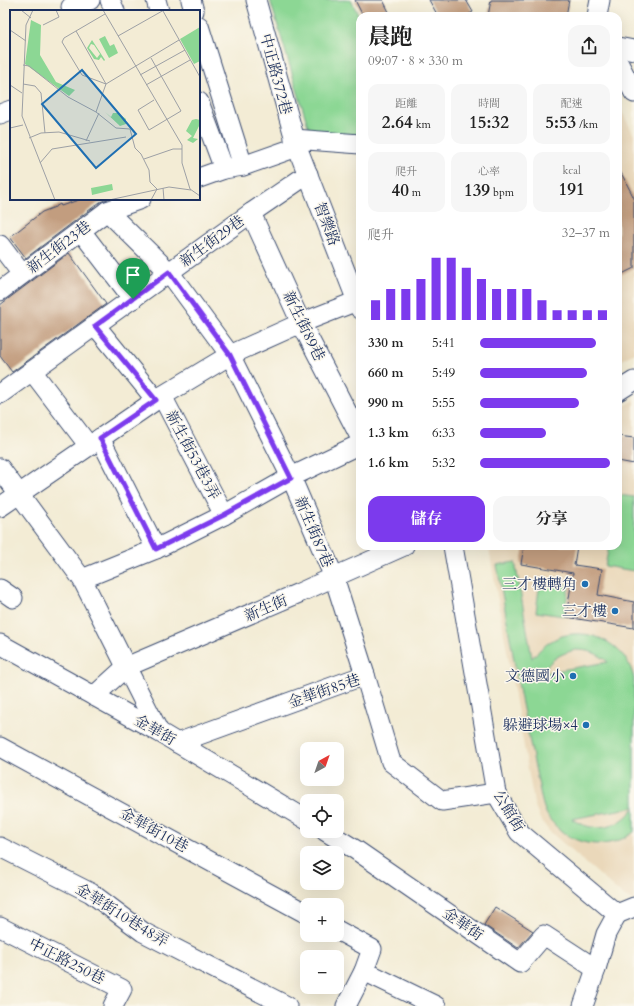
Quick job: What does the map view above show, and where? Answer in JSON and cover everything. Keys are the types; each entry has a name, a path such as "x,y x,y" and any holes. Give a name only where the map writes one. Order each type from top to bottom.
{"street":[{"path":"72,10 71,7 90,0"},
{"path":"110,0 115,10"},
{"path":"156,0 159,10"},
{"path":"191,0 194,10"},
{"name":"中正路372巷","path":"256,0 295,143"},
{"path":"598,12 600,0"},
{"path":"200,30 233,167"},
{"path":"622,48 634,50"},
{"path":"622,70 634,93"},
{"path":"200,104 233,167"},
{"path":"0,114 10,110"},
{"path":"200,178 233,167 295,143 356,144"},
{"name":"智樂路","path":"295,143 356,300"},
{"name":"新生街29巷","path":"0,394 251,213 308,174"},
{"name":"新生街23巷","path":"0,291 108,211 139,200"},
{"name":"新生街87巷","path":"108,211 169,272 230,355 291,478 334,577 365,675"},
{"name":"新生街89巷","path":"251,213 301,323 356,429"},
{"path":"81,231 133,299"},
{"path":"0,245 22,274"},
{"path":"0,507 159,398 230,355 301,323 356,306"},
{"name":"新生街53巷3弄","path":"95,326 159,398 224,515"},
{"path":"32,371 95,442 156,549"},
{"path":"622,388 634,381"},
{"path":"82,579 156,549 224,515 291,478 356,446"},
{"path":"0,468 82,579 159,732"},
{"name":"新生街","path":"94,696 126,667 299,594 394,550"},
{"name":"公館街","path":"454,550 496,793 519,832 625,911 606,934 584,1006"},
{"name":"金華街","path":"0,644 159,732 300,816"},
{"name":"金華街85巷","path":"177,743 365,675 391,762 442,801 496,793"},
{"name":"金華街10巷","path":"0,747 300,910"},
{"name":"金華街","path":"336,838 520,963 544,935 596,969"},
{"name":"金華街10巷48弄","path":"0,848 91,893 143,932 287,1006"},
{"name":"中正路250巷","path":"0,927 122,988 117,1005"},
{"path":"344,934 372,949 364,971 346,1006"},
{"path":"364,971 436,1006"}],"shaded area":[{"path":"622,112 634,135 634,353 622,360"},
{"name":"文德國小","path":"634,400 634,901 625,897 549,831 540,819 534,803 489,550 622,550 622,408"}],"green space":[{"path":"270,0 351,0 357,12 356,136 311,136"},
{"path":"622,496 634,497 634,571 605,566 608,550 622,550"},
{"path":"515,562 532,658 546,645 562,636 586,634 608,642 625,658 630,668 634,679 634,807 572,819 589,827 606,827 621,821 634,808 634,832 624,838 603,844 592,844 581,841 561,831 551,821 546,813 542,801 520,694 497,565","holes":["580,650 597,654 608,662 543,673 556,657 571,651"]},
{"path":"540,581 569,585 564,616 536,612"}],"building":[{"path":"355,0 383,0 389,12 361,12"},
{"path":"429,0 466,0 473,12 436,12"},
{"path":"491,0 569,0 567,12 489,12"},
{"path":"622,175 634,198 634,268 622,274"},
{"path":"78,200 105,200 100,202 26,258 10,237 42,212 60,204 61,206"},
{"path":"69,253 106,304 12,372 0,356 0,305"},
{"path":"622,436 634,438 634,464 622,462"},
{"path":"523,550 576,550 574,565 602,569 598,595 634,602 634,628 566,617 573,573 521,564"},
{"path":"495,907 533,931 518,948 484,925"}],"place":[{"name":"三才樓轉角","path":"585,584"},
{"name":"三才樓","path":"615,611"},
{"name":"文德國小","path":"573,676"},
{"name":"躲避球場×4","path":"586,725"}],"route":[{"path":"169,272 230,355 291,478 224,515 156,549 100,438 156,400 95,326 133,299 169,272"}]}
